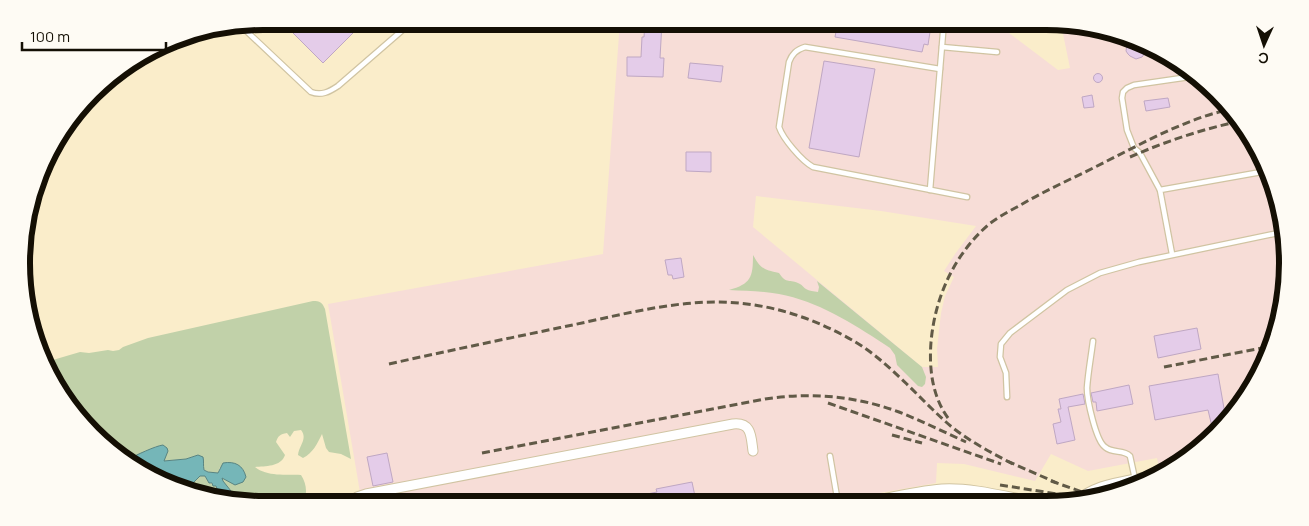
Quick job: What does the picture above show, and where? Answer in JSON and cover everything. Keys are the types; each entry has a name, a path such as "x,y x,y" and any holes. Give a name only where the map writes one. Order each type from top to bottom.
{"street":[{"path":"360,496 739,423 747,427 750,432 753,451"},
{"path":"1091,492 1098,488 1130,480"},
{"path":"899,496 943,489 972,491 1001,496"}],"lane":[{"path":"246,30 311,92 324,94 338,86 403,30"},
{"path":"930,190 943,30"},
{"path":"942,47 997,52"},
{"path":"940,69 805,48 799,49 790,57 780,127 782,133 804,161 813,167 967,197"},
{"path":"1172,254 1160,190 1140,153 1134,148 1127,130 1122,98 1123,92 1134,85 1187,77"},
{"path":"1160,190 1260,172"},
{"path":"1007,397 1006,373 1000,356 1001,344 1010,333 1067,290 1100,273 1172,254 1277,233"},
{"path":"1093,341 1087,387 1096,433 1104,447 1113,452 1124,451 1130,456 1135,478"},
{"path":"830,456 837,496"}],"shaded area":[{"path":"619,30 972,30 1009,33 1058,70 1070,68 1062,30 1091,34 1121,42 1163,61 1188,78 1211,98 1231,121 1255,160 1267,188 1275,218 1279,248 1279,278 1275,308 1267,338 1248,380 1231,405 1211,428 1188,448 1162,465 1159,467 1157,458 1088,471 1051,454 1035,481 964,464 937,463 936,483 863,496 361,496 328,304 603,254","holes":["756,196 881,211 976,226 944,271 954,277 945,296 941,313 937,349 938,367 922,367 753,227"]}],"green space":[{"path":"753,255 763,268 779,273 784,279 800,284 807,290 818,292 817,281 922,367 926,377 925,384 922,387 918,386 897,365 895,355 890,348 847,321 820,307 779,294 729,290 742,285 749,278"},
{"path":"313,301 320,302 325,309 351,459 341,454 329,452 322,434 312,451 303,458 298,455 304,436 301,430 294,431 290,437 287,433 281,435 276,442 285,455 283,459 276,464 255,467 271,474 301,475 305,482 305,496 248,496 233,494 223,481 222,478 226,480 220,467 218,473 206,471 202,467 198,455 186,459 164,461 157,446 133,457 109,438 88,417 61,380 52,360 80,352 119,350 148,338"},
{"path":"200,476 205,476 209,483 215,485 218,492 191,485"}],"water":[{"path":"163,445 167,448 168,451 164,461 186,459 198,455 203,457 204,470 208,472 218,473 223,463 235,463 243,469 246,477 243,482 235,485 222,478 233,494 219,492 216,486 209,483 205,476 200,476 191,485 188,484 146,465 133,457"}],"building":[{"path":"290,30 356,30 323,63"},
{"path":"644,30 662,30 660,58 664,58 663,77 627,76 627,57 641,57 642,37 644,37"},
{"path":"836,30 919,30 930,32 928,45 924,44 922,52 835,37"},
{"path":"1127,45 1146,53 1142,57 1136,59 1126,51"},
{"path":"824,61 875,69 859,157 809,148"},
{"path":"690,63 723,66 721,82 688,78"},
{"path":"1098,73 1103,78 1098,83 1093,78"},
{"path":"1092,95 1094,107 1084,108 1082,97"},
{"path":"1168,98 1170,107 1146,111 1144,101"},
{"path":"686,152 711,152 711,172 686,171"},
{"path":"681,258 684,277 673,279 672,275 668,275 665,260"},
{"path":"1197,328 1201,349 1158,358 1154,336"},
{"path":"1218,374 1225,413 1212,427 1208,410 1155,420 1149,386"},
{"path":"1129,385 1133,404 1097,411 1096,402 1093,402 1091,393"},
{"path":"1083,394 1085,404 1068,407 1075,440 1057,444 1053,424 1061,422 1058,409 1061,409 1059,399"},
{"path":"387,453 393,482 373,486 367,457"},
{"path":"692,482 695,496 637,496 657,492 656,489"}],"railway":[{"path":"948,418 938,400 931,372 930,352 933,325 948,278 956,263 976,237 997,219 1054,187 1165,132 1223,111"},
{"path":"1130,157 1182,137 1232,123"},
{"path":"389,364 659,307 716,302 752,305 803,317 852,340 877,357 953,428 978,445 1013,464"},
{"path":"1164,367 1263,348"},
{"path":"482,453 765,399 799,396 833,397 866,402 899,412 966,442"},
{"path":"828,403 1001,464"},
{"path":"892,435 922,443"},
{"path":"1007,461 1057,483"},
{"path":"1051,481 1085,493"},
{"path":"1000,485 1066,495"}]}
